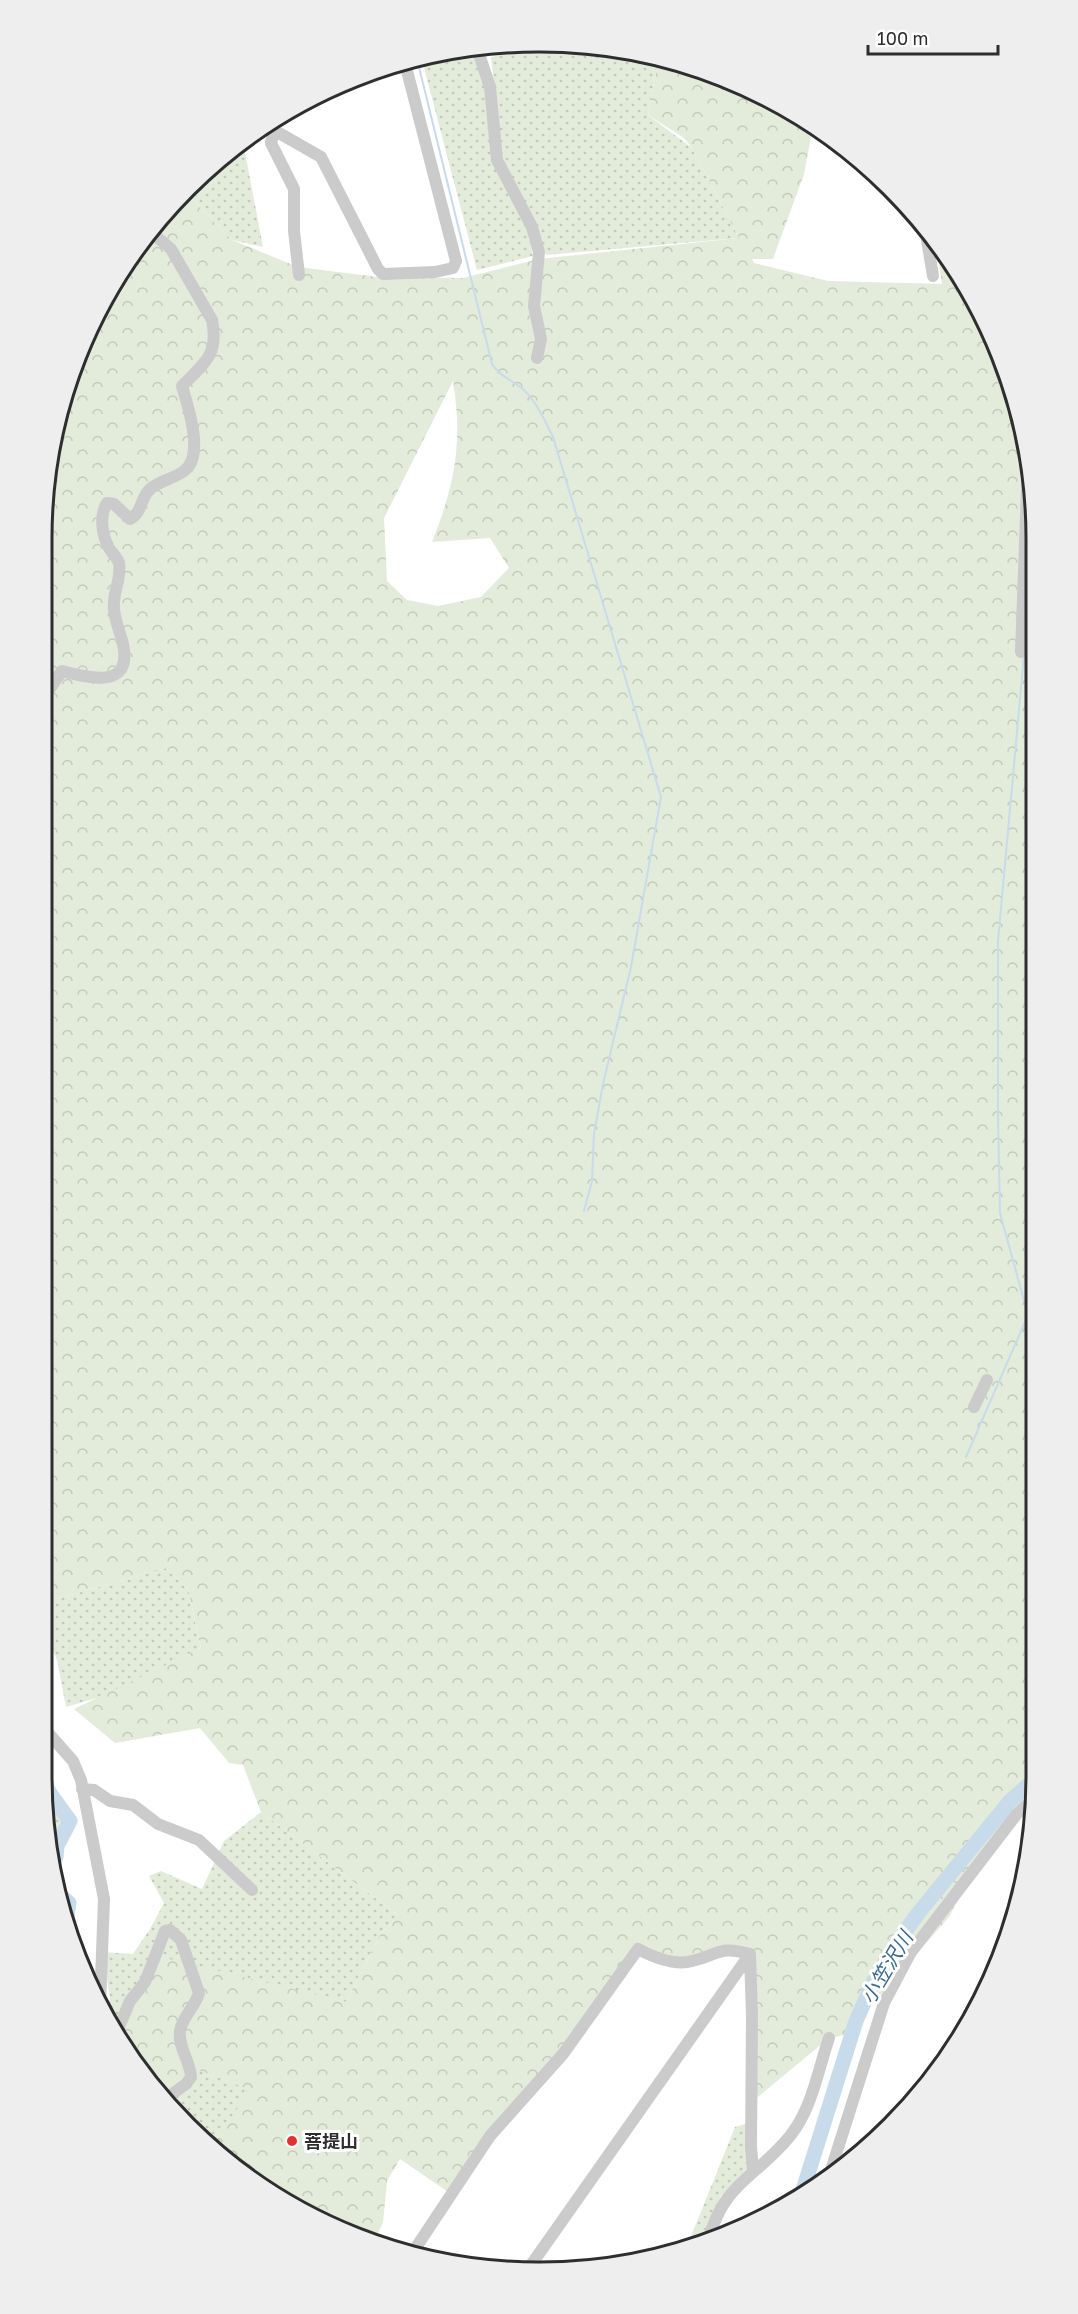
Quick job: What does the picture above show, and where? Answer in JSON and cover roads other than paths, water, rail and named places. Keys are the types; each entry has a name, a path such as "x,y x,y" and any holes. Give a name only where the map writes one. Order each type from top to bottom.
{"street":[{"path":"480,57 490,87 497,160 532,227 539,252 539,272 534,306 541,339 537,358"},
{"path":"299,275 294,231 294,189 271,143 273,135 279,133 321,157 378,269 384,274 435,272 453,268 456,261 407,71"},
{"path":"52,686 62,671 90,678 104,678 113,676 124,662 113,602 119,580 118,561 108,547 102,518 106,503 114,504 130,519 139,512 145,494 152,487 184,471 191,464 194,451 192,420 182,386 213,350 214,327 206,308 171,249 157,237"},
{"path":"928,247 933,276"},
{"path":"1022,652 1026,543"},
{"path":"974,1407 987,1380"},
{"path":"52,1737 73,1761 82,1789 104,1899 101,1985"},
{"path":"82,1789 94,1790 110,1801 133,1805 158,1824 199,1840 252,1890"},
{"path":"834,2162 894,1981 910,1952 1024,1807"},
{"path":"121,2023 130,2001 145,1982 165,1931 171,1930 181,1940 199,1993 180,2031 182,2051 190,2067 191,2077 186,2084 172,2094"},
{"path":"417,2246 490,2136 563,2054 638,1949 680,1963 693,1961 722,1949 750,1954"},
{"path":"750,1954 753,2170"},
{"path":"533,2262 750,1954"},
{"path":"713,2229 721,2205 753,2170 782,2146 798,2125 829,2038"}],"waterway":[{"path":"419,68 492,364 529,396 553,437 661,797 631,967 603,1084 594,1134 592,1181 584,1211"},
{"path":"1024,655 998,941 998,1116 1000,1213 1026,1308"},
{"path":"966,1457 1026,1320"},
{"name":"小笠沢川","path":"805,2182 856,2021 872,1985 893,1948 920,1911 1010,1801 1025,1788"},
{"path":"53,1798 70,1821 58,1844"}],"place":[{"name":"菩提山","path":"292,2141"}]}
